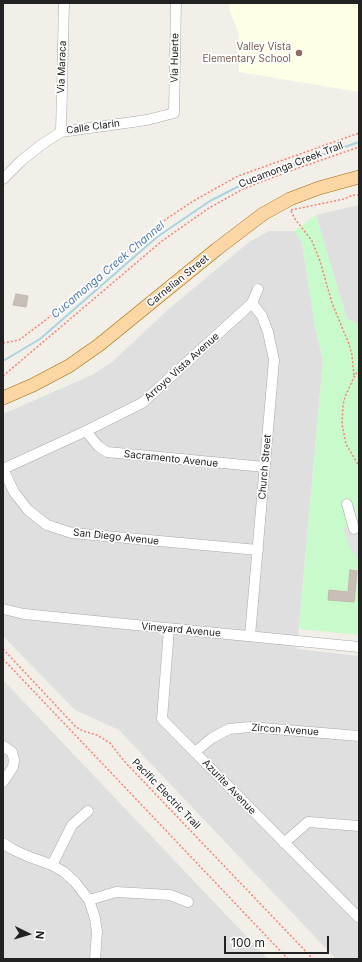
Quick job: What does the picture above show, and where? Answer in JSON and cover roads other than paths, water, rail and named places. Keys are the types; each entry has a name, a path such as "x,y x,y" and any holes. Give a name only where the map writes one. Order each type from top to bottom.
{"main road":[{"name":"Carnelian Street","path":"3,398 70,366 99,345 263,214 288,206 319,188 359,177"}],"street":[{"name":"Via Maraca","path":"61,132 64,3"},
{"name":"Via Huerte","path":"174,113 176,3"},
{"name":"Calle Clarin","path":"3,179 41,144 61,132 148,120 174,113"},
{"name":"Arroyo Vista Avenue","path":"3,469 86,431 142,403 252,303 258,289"},
{"name":"Church Street","path":"250,636 274,360 268,332 262,316 252,303"},
{"name":"Sacramento Avenue","path":"86,431 98,446 107,452 265,468"},
{"name":"San Diego Avenue","path":"3,469 14,492 28,510 47,525 72,533 258,550"},
{"path":"347,504 354,529"},
{"name":"Vineyard Avenue","path":"3,609 24,614 359,646"},
{"name":"Azurite Avenue","path":"169,629 162,719 359,918"},
{"name":"Zircon Avenue","path":"195,752 212,738 229,729 236,728 250,727 359,736"},
{"path":"3,746 12,752 14,760 13,767 3,782"},
{"path":"52,865 72,825 88,811"},
{"path":"284,843 308,822 359,826"},
{"path":"3,843 12,850 52,865 64,872 75,882 89,900 95,918 97,932 95,959"},
{"path":"89,900 116,892 170,895 188,902"}],"waterway":[{"name":"Cucamonga Creek Channel","path":"3,361 40,339 157,237 210,201 253,179 359,142"}],"place":[{"name":"Valley Vista Elementary School","path":"299,53"}]}
